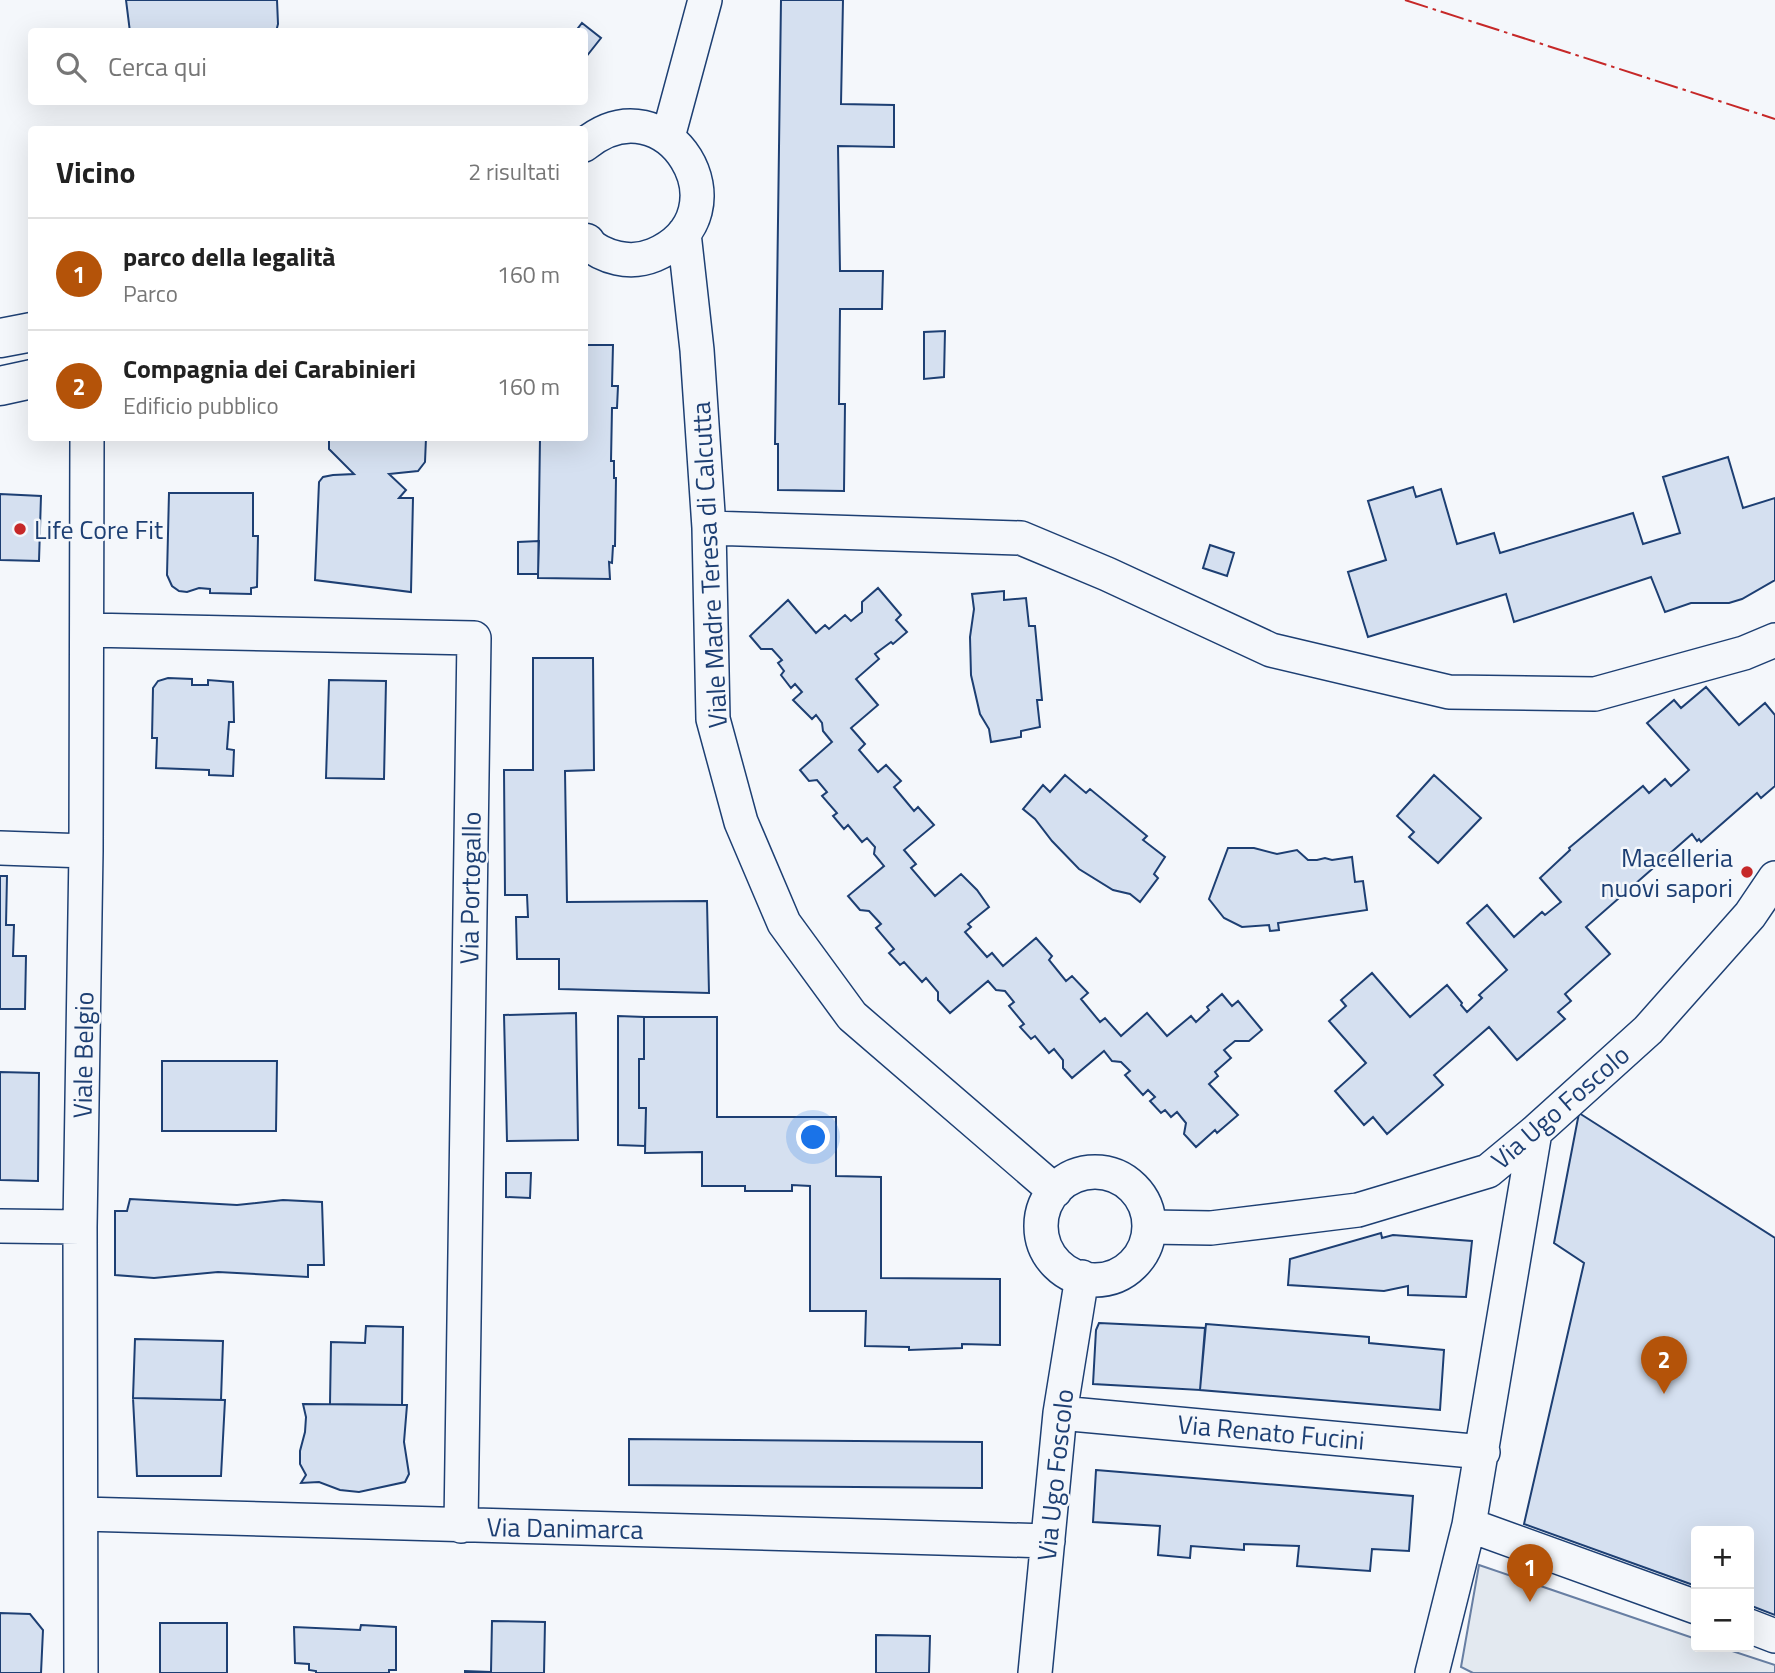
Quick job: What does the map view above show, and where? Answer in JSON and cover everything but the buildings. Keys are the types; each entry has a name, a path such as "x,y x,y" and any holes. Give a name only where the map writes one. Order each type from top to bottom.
{"street":[{"path":"668,138 705,0"},
{"path":"588,142 597,135 619,127 647,128 668,138 685,153 698,188 695,211 684,233 667,249 637,260 606,256 588,245"},
{"name":"Viale Madre Teresa di Calcutta","path":"684,233 697,350 709,528 713,719 741,822 784,923 852,1016 1055,1191"},
{"path":"0,338 28,333"},
{"path":"0,386 28,380"},
{"name":"Viale Belgio","path":"81,1673 80,1227 86,850 87,441"},
{"path":"709,528 1021,538 1107,574 1271,650 1449,692 1595,694 1744,653 1775,640"},
{"name":"Via Portogallo","path":"87,630 474,638 461,1526"},
{"path":"0,848 86,850"},
{"name":"Via Ugo Foscolo","path":"1150,1227 1212,1228 1358,1210 1488,1171 1648,1030 1750,915 1775,878"},
{"path":"1433,1673 1469,1525 1483,1452 1535,1132"},
{"path":"1096,1171 1123,1179 1143,1199 1150,1227 1142,1254 1122,1273 1094,1280 1067,1272 1047,1252 1040,1225 1048,1198 1068,1178 1096,1171"},
{"path":"0,1226 80,1227"},
{"name":"Via Ugo Foscolo","path":"1035,1673 1060,1413 1082,1277"},
{"name":"Via Renato Fucini","path":"1060,1413 1483,1452"},
{"name":"Via Danimarca","path":"82,1514 1048,1541"},
{"path":"1469,1525 1691,1605"},
{"path":"1754,1628 1775,1636"}],"shaded area":[{"path":"1479,1565 1691,1637 1691,1652 1735,1652 1775,1665 1775,1673 1473,1673 1461,1667"}],"power":[{"path":"1405,0 1775,119"}],"place":[{"name":"Life Core Fit","path":"20,529"},
{"name":"Macelleria nuovi sapori","path":"1747,872"},
{"name":"Compagnia dei Carabinieri","path":"1664,1394"},
{"name":"parco della legalità","path":"1530,1602"}]}
